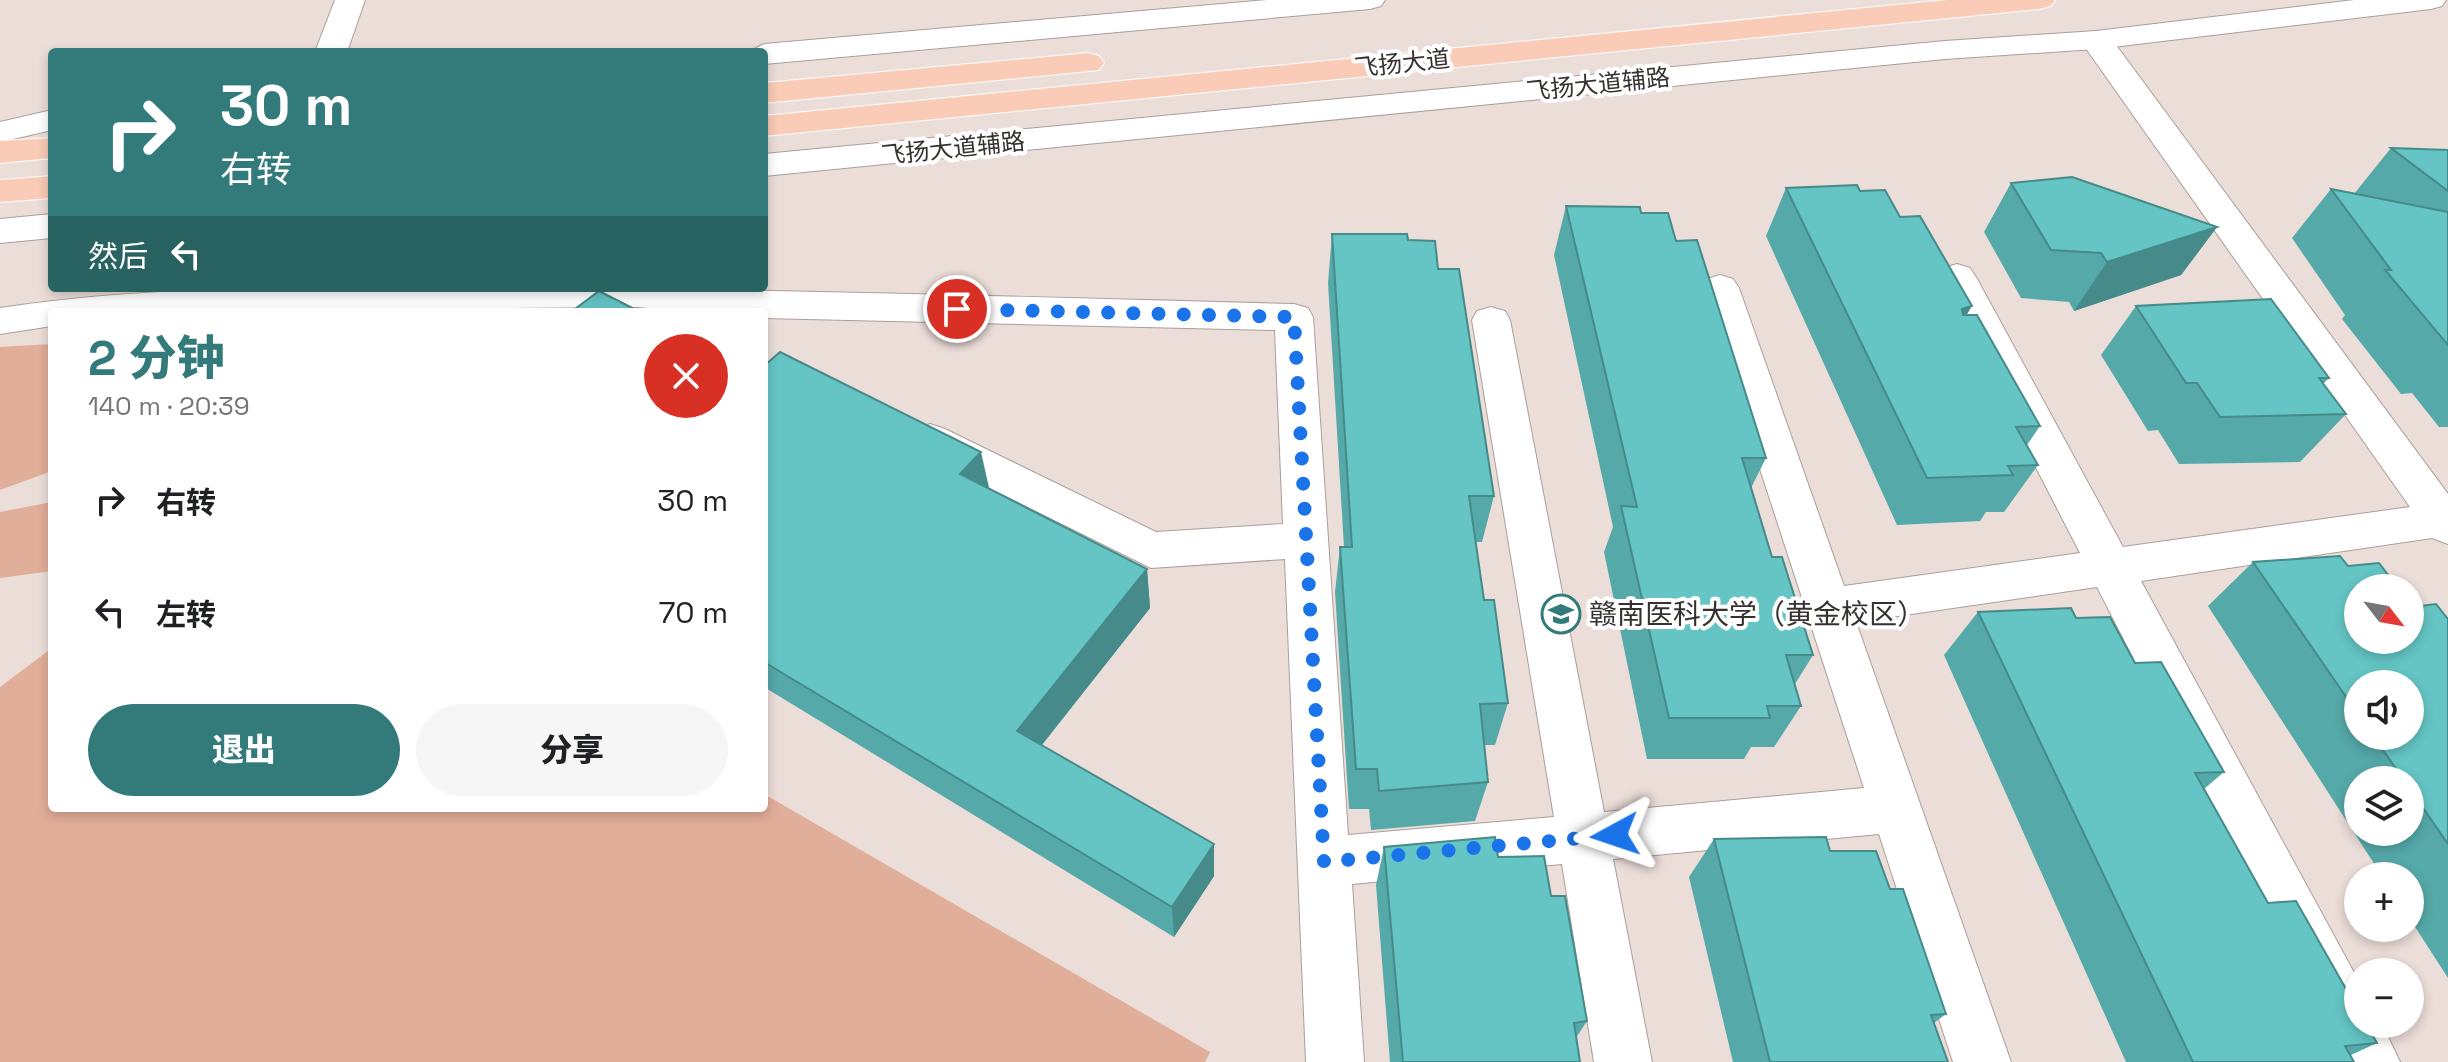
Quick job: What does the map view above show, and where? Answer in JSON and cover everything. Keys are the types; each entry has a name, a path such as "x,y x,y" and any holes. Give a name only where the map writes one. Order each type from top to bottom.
{"main road":[{"name":"飞扬大道","path":"768,93 1776,0"},
{"name":"飞扬大道","path":"768,126 2040,0"},
{"path":"0,152 48,148"},
{"path":"0,191 48,187"}],"street":[{"path":"332,48 350,0"},
{"path":"768,54 1370,0"},
{"name":"飞扬大道辅路","path":"768,165 1945,50 2096,40 2431,0"},
{"path":"1719,32 1945,50"},
{"path":"1828,607 2446,521 2096,40"},
{"path":"768,82 819,88"},
{"path":"0,115 48,111"},
{"path":"0,132 48,121"},
{"path":"0,231 48,226"},
{"path":"1957,277 2371,1062"},
{"path":"1720,288 1982,1062"},
{"path":"134,308 370,295 1294,317 1335,1062"},
{"path":"0,321 48,314"},
{"path":"1491,320 1623,1062"},
{"path":"888,420 1151,550 1306,540"},
{"path":"1324,862 1896,809"}],"shaded area":[{"path":"48,344 48,472 0,490 0,347"},
{"path":"48,503 48,572 0,578 0,512"},
{"path":"48,651 48,812 768,812 768,796 1210,1052 1205,1062 0,1062 0,687"}],"building":[{"path":"2391,148 2448,150 2448,191"},
{"path":"2072,177 2217,227 2107,262 2101,253 2051,250 2011,183"},
{"path":"1857,185 1860,191 1885,190 1900,217 1920,216 1972,306 1962,309 1963,315 1977,315 2040,426 2016,427 2038,465 2008,466 2013,475 1927,478 1786,188"},
{"path":"2331,189 2448,212 2448,345 2385,270 2391,270"},
{"path":"1566,206 1640,207 1641,213 1668,213 1676,241 1697,240 1766,458 1742,458 1772,557 1782,557 1813,655 1786,655 1801,706 1767,706 1770,718 1669,718 1621,506 1637,507"},
{"path":"1332,234 1407,234 1408,240 1435,241 1438,269 1459,269 1494,496 1469,496 1484,600 1494,600 1508,703 1480,704 1488,782 1379,791 1377,769 1356,769 1340,547 1352,547"},
{"path":"601,292 632,308 576,308"},
{"path":"2271,299 2329,378 2319,378 2346,414 2220,417 2197,383 2186,383 2136,306"},
{"path":"780,352 981,452 960,474 1147,569 1017,731 1214,844 1172,907 768,664 768,362"},
{"path":"2340,556 2348,566 2379,563 2387,574 2344,574 2344,654 2424,654 2424,606 2436,604 2448,619 2448,844 2424,809 2424,766 2394,766 2383,750 2424,750 2424,670 2344,670 2344,694 2253,562"},
{"path":"2071,608 2076,618 2110,617 2135,663 2161,662 2224,772 2195,773 2268,903 2296,901 2344,985 2344,1038 2374,1038 2377,1043 2345,1046 2354,1062 2193,1062 1978,612"},
{"path":"1495,837 1498,857 1544,856 1551,896 1565,896 1587,1021 1574,1023 1580,1062 1403,1062 1384,847"},
{"path":"1826,837 1830,851 1876,851 1890,889 1903,889 1946,1014 1931,1015 1948,1062 1770,1062 1714,839"}],"place":[{"name":"赣南医科大学（黄金校区）","path":"1561,614"}],"route":[{"path":"957,309 1294,317 1324,862 1615,835"}]}
